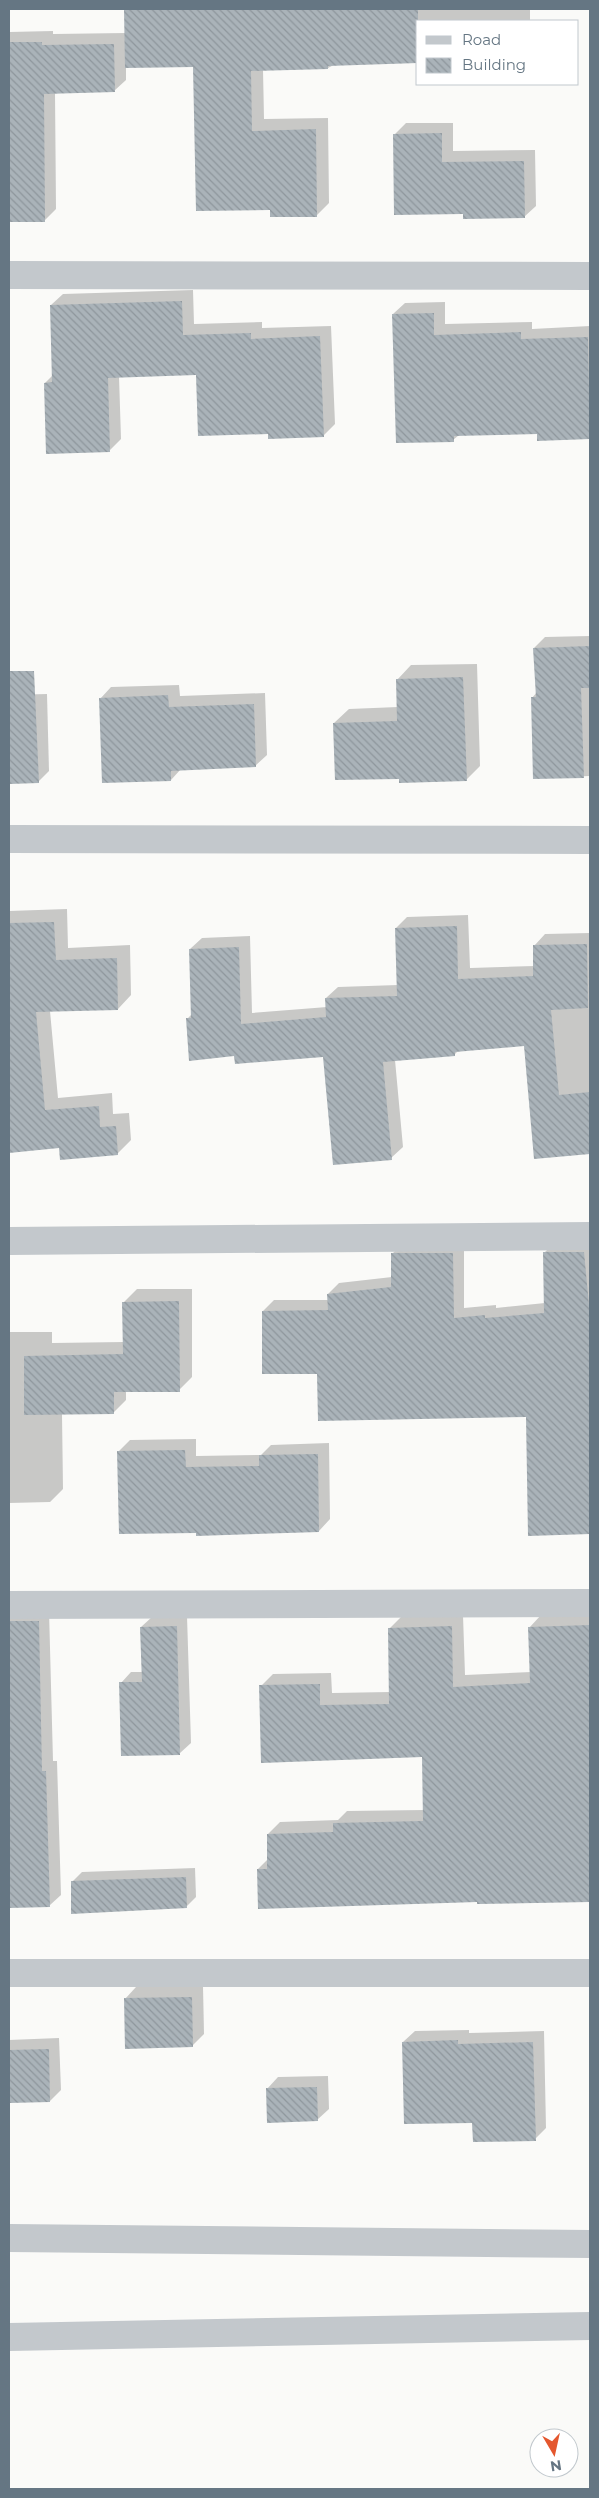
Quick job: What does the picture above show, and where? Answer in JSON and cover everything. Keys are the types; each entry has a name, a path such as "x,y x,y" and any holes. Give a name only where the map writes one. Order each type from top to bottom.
{"street":[{"path":"9,275 590,276"},
{"path":"9,839 590,840"},
{"path":"9,1241 590,1236"},
{"path":"9,1605 590,1603"},
{"path":"9,1973 590,1973"},
{"path":"9,2238 590,2244"},
{"path":"9,2337 590,2326"}],"building":[{"path":"124,9 418,9 418,20 416,20 416,63 328,66 328,69 251,71 252,131 316,129 317,217 270,217 270,210 196,211 193,67 125,68"},
{"path":"9,42 42,42 42,45 114,44 115,92 44,94 45,222 9,222"},
{"path":"442,133 442,162 524,161 525,218 463,219 463,214 394,215 393,134"},
{"path":"182,301 183,335 251,333 251,339 320,336 324,437 268,439 268,434 198,436 196,375 108,378 110,452 46,454 44,383 52,382 50,305"},
{"path":"434,313 434,335 521,332 521,339 588,337 590,439 537,441 537,434 454,436 454,442 396,443 392,314"},
{"path":"590,646 590,688 581,688 584,778 533,779 531,697 536,697 533,648"},
{"path":"9,671 34,671 39,783 9,784"},
{"path":"463,677 467,781 399,783 399,779 335,780 333,723 397,721 396,679"},
{"path":"168,695 169,707 254,704 256,767 171,771 171,781 102,783 99,698"},
{"path":"54,922 56,960 117,958 118,1010 36,1012 45,1110 99,1106 100,1127 116,1126 118,1155 60,1160 59,1148 9,1153 9,923"},
{"path":"457,926 458,979 533,976 533,945 587,944 588,1008 551,1010 559,1095 590,1092 590,1154 534,1159 524,1046 455,1052 455,1056 383,1062 392,1160 333,1165 323,1057 235,1064 234,1056 189,1061 186,1018 191,1018 189,949 239,947 241,1024 326,1017 325,998 397,996 395,928"},
{"path":"543,1252 584,1252 590,1316 590,1534 528,1536 526,1417 318,1421 317,1374 262,1374 262,1311 328,1310 327,1294 391,1287 391,1253 453,1253 454,1318 485,1315 485,1318 544,1313"},
{"path":"179,1301 180,1392 114,1392 114,1414 24,1415 24,1356 123,1354 122,1302"},
{"path":"185,1450 186,1467 259,1466 259,1455 318,1454 319,1532 196,1536 196,1533 119,1534 117,1451"},
{"path":"9,1621 39,1621 42,1771 46,1771 50,1907 9,1908"},
{"path":"590,1625 590,1902 477,1904 477,1902 258,1909 257,1869 267,1869 267,1834 333,1832 333,1823 423,1821 422,1757 261,1763 259,1685 320,1684 320,1705 389,1704 388,1628 452,1626 453,1687 530,1683 528,1627"},
{"path":"177,1626 180,1755 121,1756 119,1682 142,1682 140,1627"},
{"path":"186,1877 187,1908 71,1914 71,1881"},
{"path":"192,1997 193,2047 125,2049 124,1998"},
{"path":"458,2040 458,2044 533,2042 536,2141 473,2142 472,2123 404,2124 402,2042"},
{"path":"49,2049 50,2102 9,2103 9,2050"},
{"path":"317,2087 318,2121 267,2123 266,2088"}]}
